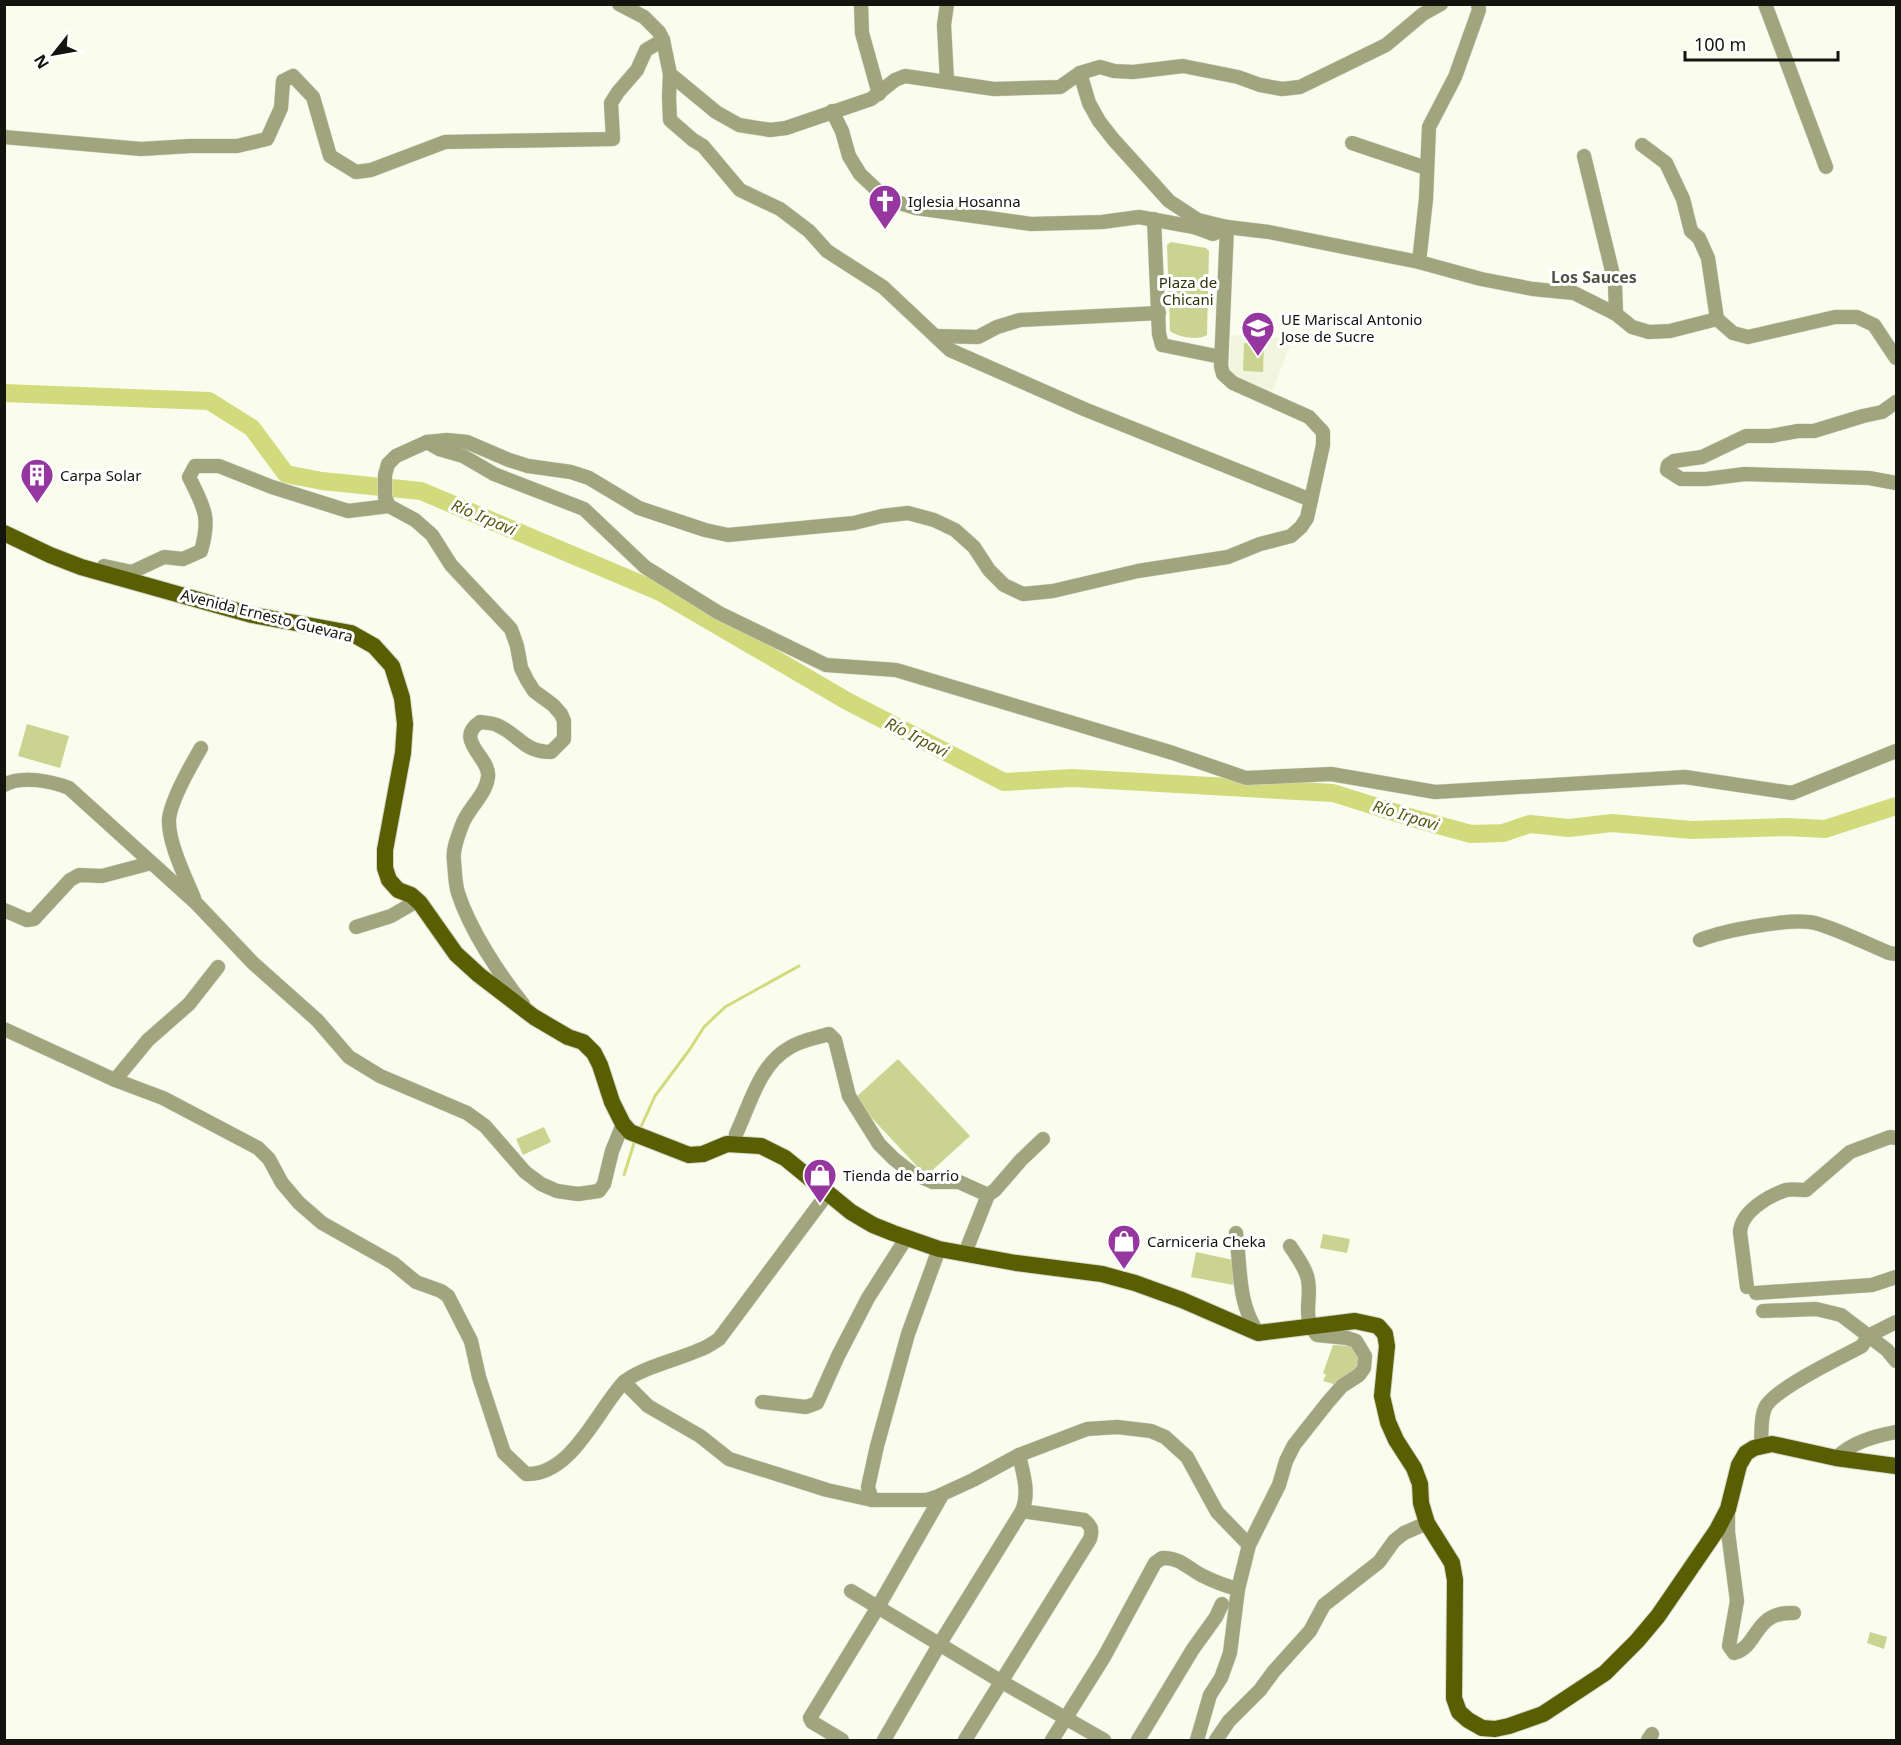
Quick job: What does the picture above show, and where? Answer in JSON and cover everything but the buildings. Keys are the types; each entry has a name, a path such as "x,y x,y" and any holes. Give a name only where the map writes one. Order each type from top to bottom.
{"main road":[{"name":"Avenida Ernesto Guevara","path":"4,533 81,567 252,615 351,633 374,646 392,666 402,698 405,724 403,753 385,850 389,880 398,890 411,895 417,901 431,916 456,954 479,975 534,1017 568,1037 583,1042 594,1053 612,1102 633,1131"},
{"path":"633,1131 690,1155 704,1154 727,1143 761,1146 785,1158 827,1194 873,1225 939,1249 1016,1263 1102,1274 1135,1282 1258,1333 1355,1321 1378,1326 1385,1334 1387,1346 1382,1396 1388,1422 1396,1440 1414,1468 1420,1484 1421,1503 1427,1522 1452,1563 1455,1580 1454,1698 1459,1712 1467,1720 1482,1728 1495,1729 1509,1726 1543,1714 1605,1673 1620,1658 1658,1616 1717,1530 1728,1509 1738,1465 1746,1453 1761,1445 1772,1444 1836,1458 1896,1466"}],"street":[{"path":"619,4 653,24 663,40 670,74 670,120 703,146 740,190 780,209 809,231 827,251 883,287 950,350 1073,404 1311,500"},
{"path":"861,4 862,33 879,94"},
{"path":"947,4 944,25 947,81"},
{"path":"670,74 716,112 739,125 770,130 786,129 832,111 858,104 879,94 895,80 905,76 994,89 1060,87 1080,73 1100,67 1114,71 1133,72 1183,66 1282,89 1300,87 1378,50 1401,34 1423,14 1441,4"},
{"path":"1419,262 1426,199 1429,127 1455,77 1479,10 1478,4"},
{"path":"1765,4 1826,167"},
{"path":"4,137 141,149 237,146 267,139 281,108 283,81 293,76 313,97 330,156 356,172 371,170 445,142 613,139 611,103 637,70 646,50 663,40"},
{"path":"1080,73 1089,103 1098,121 1169,201 1198,220 1419,262 1481,279 1533,289 1574,293 1616,314 1632,327 1649,332 1670,331 1717,319"},
{"path":"832,111 842,131 849,156 860,174 890,200 916,208 1031,224 1102,222 1131,218 1154,219 1194,227 1213,234 1227,227"},
{"path":"1352,143 1426,168"},
{"path":"1642,145 1666,164 1683,199 1691,231 1699,238 1708,258 1717,319 1733,333 1748,337 1835,317 1857,317 1874,325 1896,358"},
{"path":"1584,156 1615,283 1616,314"},
{"path":"1154,219 1159,334 1162,345 1221,357"},
{"path":"387,502 385,475 388,464 396,456 428,442 447,440 467,442 528,466 571,472 589,478 639,508 705,530 728,535 854,524 882,516 909,513 934,520 955,530 974,547 989,570 1004,585 1023,594 1053,591 1138,571 1228,557 1260,544 1291,536 1301,527 1307,518 1323,445 1323,432 1309,417 1233,383 1223,374 1221,357 1227,227"},
{"path":"935,336 978,337 1020,320 1159,313"},
{"path":"1896,402 1882,412 1814,431 1798,431 1771,436 1746,436 1702,457 1674,461 1668,465 1667,470 1681,479 1706,479 1745,474 1869,478 1896,483"},
{"path":"428,442 439,449 463,456 494,474 584,509 645,567 719,613 826,665 896,670 1173,753 1246,778 1331,774 1435,792 1685,777 1792,794 1896,752"},
{"path":"60,559 83,561 132,572 164,558 183,559 201,551 206,532 206,511 189,477 195,466 219,466 272,487 348,511 387,502 424,527 432,535 451,565 506,622 514,635 521,668 527,681 534,691 561,714 564,721 564,740 551,752 533,750 499,726 480,722 473,726 470,735 472,744 489,775 486,785 462,823 453,860 457,892 471,922 492,961 534,1017"},
{"path":"196,903 172,841 169,820 172,806 185,776 201,748"},
{"path":"4,785 23,779 69,788 196,903 253,963 317,1020 348,1057 380,1076 467,1113 485,1126 525,1172 541,1184 557,1191 578,1194 598,1191 604,1184 612,1151 633,1131"},
{"path":"4,910 27,920 34,919 70,880 79,875 102,876 151,862"},
{"path":"356,927 392,916 417,901"},
{"path":"1700,940 1727,931 1776,923 1813,922 1896,954"},
{"path":"116,1080 148,1040 189,1004 218,967"},
{"path":"4,1029 116,1080 163,1098 258,1148 269,1159 282,1183 299,1203 322,1223 393,1263 416,1282 448,1296 471,1341 478,1377 504,1453 526,1474 545,1472 577,1445 590,1431 624,1382 651,1368 701,1350 719,1340 827,1194"},
{"path":"735,1143 736,1134 762,1075 774,1060 789,1048 809,1039 829,1034 835,1040 849,1096 879,1144 912,1173 933,1182 959,1182 988,1195"},
{"path":"1896,1137 1890,1137 1850,1152 1806,1190 1789,1189 1783,1192 1749,1213 1741,1224 1740,1232 1752,1290 1872,1285 1896,1277"},
{"path":"965,1253 988,1195 1043,1139"},
{"path":"1236,1233 1243,1301 1247,1316 1258,1333"},
{"path":"762,1402 806,1407 817,1403 868,1298 907,1237"},
{"path":"1197,1740 1210,1695 1221,1678 1230,1653 1238,1589 1249,1545 1279,1485 1286,1461 1294,1446 1328,1402 1342,1386 1359,1375 1364,1368 1365,1356 1360,1344 1347,1338 1317,1335 1310,1327 1307,1309 1308,1279 1290,1246"},
{"path":"872,1500 868,1487 877,1446 908,1334 939,1249"},
{"path":"1763,1311 1816,1308 1828,1310 1855,1324 1887,1350 1896,1361"},
{"path":"1761,1445 1762,1418 1766,1406 1795,1381 1862,1346 1868,1336 1896,1322"},
{"path":"624,1382 648,1406 700,1436 729,1459 827,1490 872,1500 927,1500 973,1480 1018,1455 1087,1429 1117,1427 1151,1431 1165,1437 1187,1456 1217,1512 1249,1545"},
{"path":"1836,1458 1846,1448 1896,1432"},
{"path":"884,1740 939,1644 1022,1511 1026,1501 1026,1491 1018,1455"},
{"path":"842,1740 812,1722 810,1718 878,1607 942,1495"},
{"path":"1728,1509 1728,1532 1737,1601 1730,1651 1740,1652 1761,1625 1774,1616 1794,1613"},
{"path":"965,1740 1090,1539 1092,1532 1084,1520 1022,1511"},
{"path":"1216,1740 1229,1721 1260,1690 1310,1631 1324,1605 1379,1562 1394,1541 1404,1533 1427,1522"},
{"path":"1052,1740 1104,1657 1155,1563 1162,1558 1177,1559 1199,1574 1224,1586 1238,1589"},
{"path":"851,1592 1104,1740"},
{"path":"1138,1740 1222,1604"}],"shaded area":[{"name":"UE Mariscal Antonio Jose de Sucre","path":"1231,335 1292,339 1273,391 1229,375"}],"green space":[{"name":"Plaza de Chicani","path":"1171,242 1206,248 1209,251 1207,335 1203,337 1188,338 1170,331 1167,245"},
{"path":"1244,343 1264,344 1263,372 1243,371"},
{"path":"27,724 69,736 60,768 18,756"},
{"path":"898,1059 970,1136 926,1176 854,1099"},
{"path":"544,1127 551,1142 523,1155 516,1139"},
{"path":"1323,1234 1350,1239 1347,1253 1320,1248"},
{"path":"1196,1252 1238,1261 1233,1285 1191,1277"},
{"path":"1333,1345 1350,1346 1355,1349 1357,1356 1354,1370 1337,1385 1323,1381 1326,1375 1323,1373"},
{"path":"1870,1632 1887,1637 1884,1649 1867,1643"}],"waterway":[{"name":"Río Irpavi","path":"4,393 209,401 252,428 286,474 322,481 421,491 660,592 847,701 1004,782 1072,778 1333,793 1471,834 1503,833 1530,824 1569,828 1612,823 1692,830 1786,827 1825,829 1896,806"},
{"path":"640,1129 655,1096 704,1027 725,1007 799,966"},
{"path":"624,1175 635,1140"}],"place":[{"name":"Iglesia Hosanna","path":"885,230"},
{"name":"UE Mariscal Antonio Jose de Sucre","path":"1258,357"},
{"name":"Carpa Solar","path":"37,504"},
{"name":"Tienda de barrio","path":"820,1204"},
{"name":"Carniceria Cheka","path":"1124,1270"}],"district":[{"name":"Los Sauces","path":"1594,277"}]}
